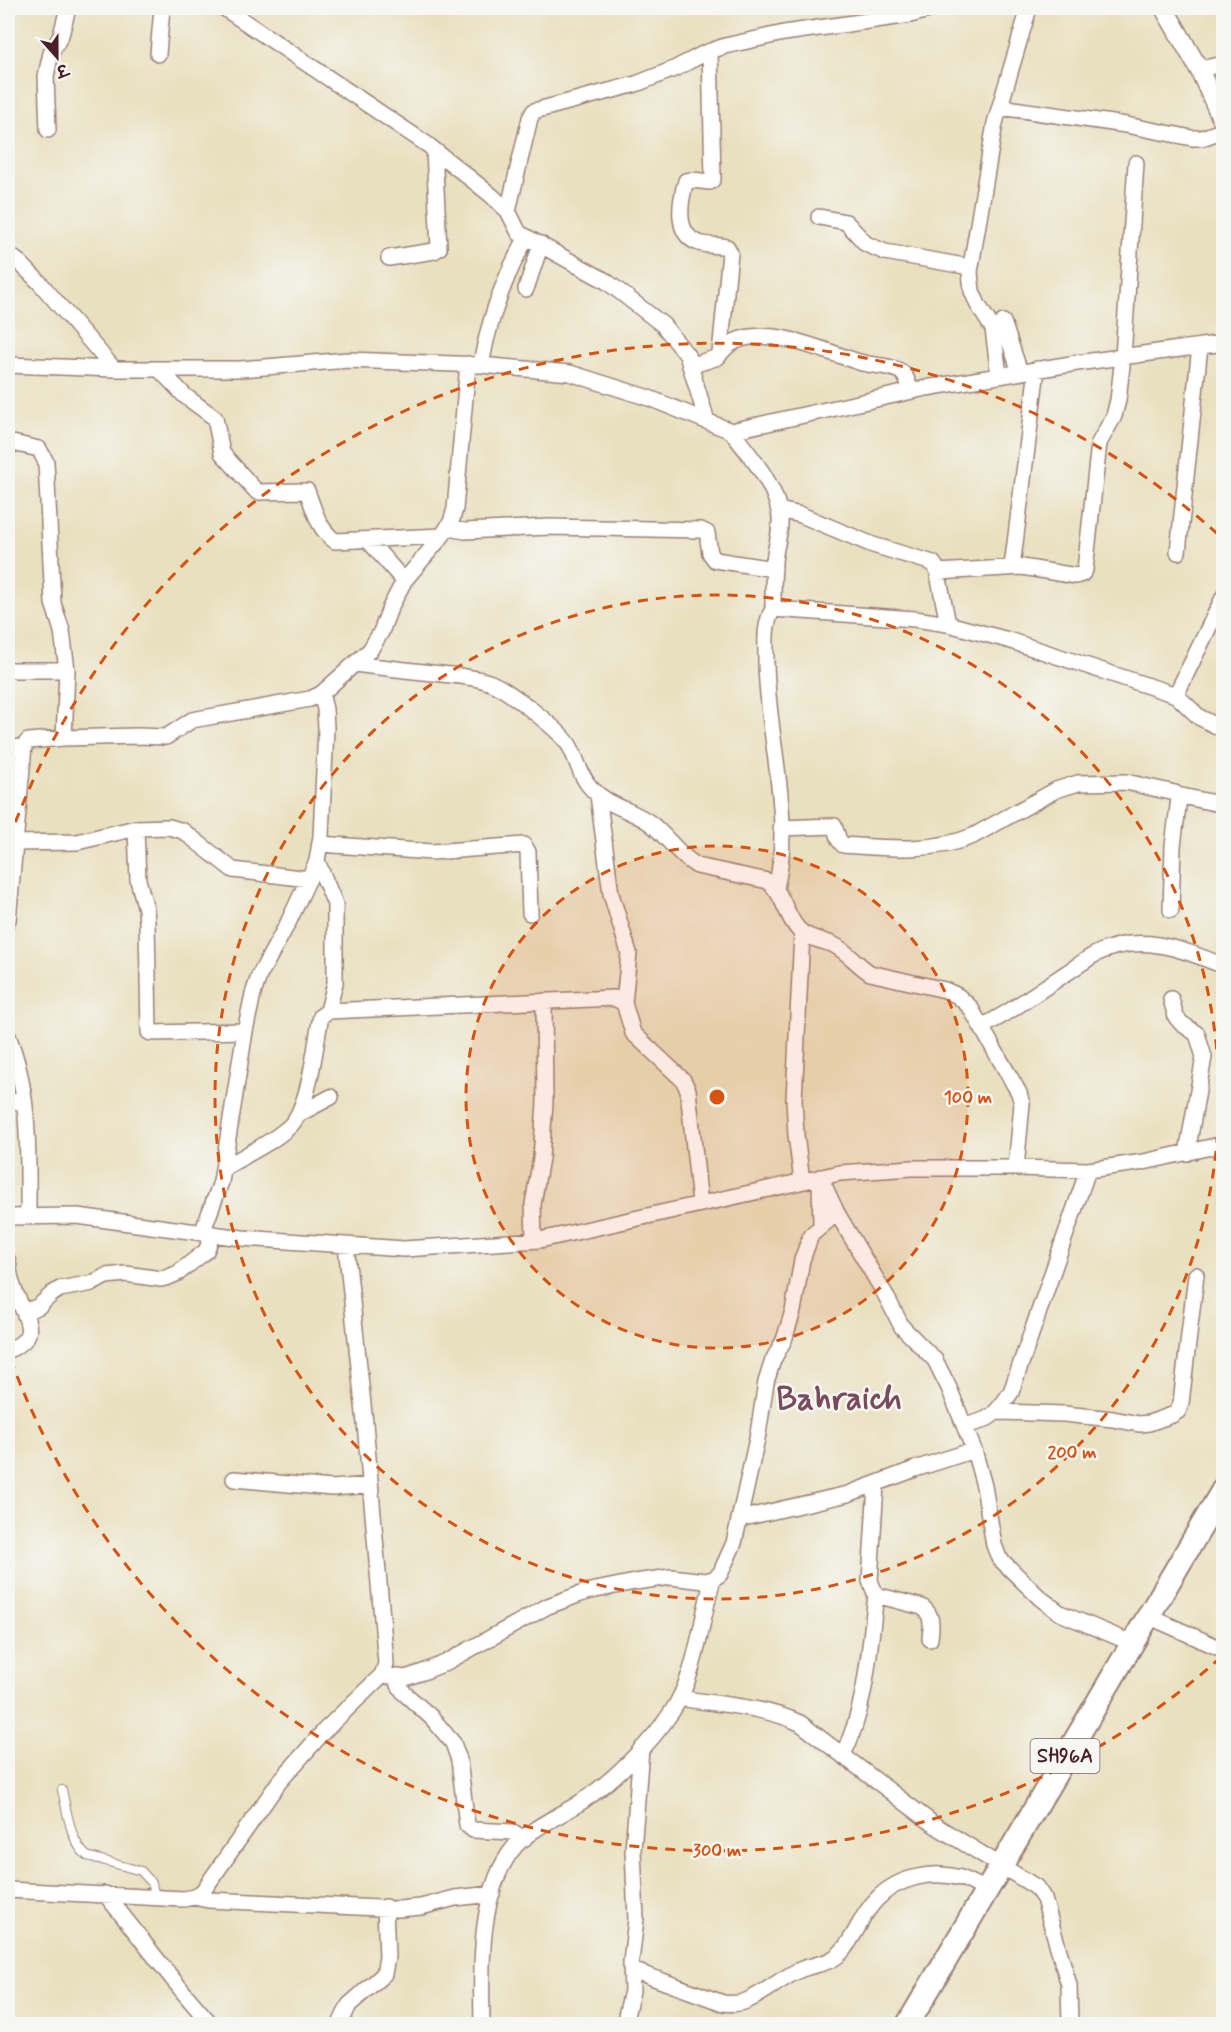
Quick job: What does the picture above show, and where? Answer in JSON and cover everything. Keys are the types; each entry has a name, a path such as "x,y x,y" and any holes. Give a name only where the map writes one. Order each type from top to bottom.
{"main road":[{"name":"SH96A","path":"908,2025 1224,1488"}],"street":[{"path":"48,130 46,76 51,54 61,35 68,8"},
{"path":"158,54 162,8"},
{"path":"224,8 434,150 508,211 519,233 606,281 663,325 687,356 707,421"},
{"path":"508,211 530,118 534,111 636,84 725,46 784,33 910,15 936,8"},
{"path":"999,375 993,329 972,291 970,267 1000,107 1029,8"},
{"path":"1164,8 1199,69 1224,124"},
{"path":"710,51 713,178 710,182 686,181 682,193 681,222 686,235 699,243 727,247 730,253 720,353"},
{"path":"1199,69 1224,64"},
{"path":"1000,107 1126,125 1192,138 1202,138 1224,130"},
{"path":"389,258 439,248 434,150"},
{"path":"938,572 1012,567 1033,568 1076,576 1082,574 1084,570 1099,443 1117,408 1123,357 1136,163"},
{"path":"819,217 846,222 866,244 885,252 970,267"},
{"path":"8,920 24,746 28,741 64,738 166,737 192,720 310,699 321,694 370,650 381,632 404,581 445,532 455,509 474,365 495,305 527,237"},
{"path":"526,289 541,244"},
{"path":"8,254 40,283 114,369"},
{"path":"1003,322 1020,372"},
{"path":"690,366 714,359 731,342 743,338 769,337 798,342 859,362 899,370 905,375 911,391"},
{"path":"731,431 911,391 999,375 1224,344"},
{"path":"1178,552 1200,346"},
{"path":"8,365 114,369 241,369 348,360 474,365 570,373 649,398 731,431 754,461 771,490 779,510 773,609 766,627 766,674 781,828 782,858 776,888"},
{"path":"159,369 185,396 215,418 222,453 257,492 307,491 325,534 335,541 454,531 549,527 701,530 707,533 710,553 715,560 774,569"},
{"path":"1012,567 1037,369"},
{"path":"8,442 39,449 46,462 53,603 62,631 67,670 64,738"},
{"path":"779,510 801,515 873,545 933,563 938,572 948,624"},
{"path":"368,540 404,581"},
{"path":"1176,695 1224,596"},
{"path":"773,609 915,619 948,624 1008,640 1176,695 1199,717 1224,730"},
{"path":"356,664 474,678 493,684 561,735 569,745 581,777 598,795 640,816 682,856 697,866 768,881 776,888 794,923 802,933 841,949 870,973 945,990 958,996 970,1007 1019,1093 1022,1104 1016,1168"},
{"path":"8,670 67,670"},
{"path":"25,1312 39,1306 60,1289 93,1283 106,1276 126,1275 161,1279 169,1277 178,1273 206,1251 207,1233 224,1168 245,1031 253,994 259,976 317,861 320,844 326,728 321,694"},
{"path":"8,749 24,746"},
{"path":"781,828 834,826 838,840 843,845 909,849 959,842 1056,790 1078,783 1126,782 1224,805"},
{"path":"598,795 611,894 629,953 624,1003 633,1033 677,1072 688,1090 700,1204"},
{"path":"1171,910 1173,846 1179,798 1177,795"},
{"path":"14,843 76,842 136,828 169,827 183,831 233,870 309,879"},
{"path":"136,828 138,880 147,922 149,1032 151,1034 245,1031"},
{"path":"320,844 432,852 524,846 528,852 530,913"},
{"path":"317,861 335,904 335,983 328,1011"},
{"path":"802,933 794,1100 802,1181"},
{"path":"982,1027 1092,956 1103,950 1125,944 1163,944 1224,966"},
{"path":"224,1168 276,1136 299,1114 307,1090 321,1016 328,1011 614,998 624,1003"},
{"path":"1171,999 1176,1017 1197,1034 1204,1057 1187,1153"},
{"path":"534,1240 533,1204 541,1158 545,1102 544,1001"},
{"path":"8,1036 17,1059 15,1101 27,1134 28,1217"},
{"path":"299,1114 331,1097"},
{"path":"8,1217 77,1216 207,1233 404,1249 534,1240 840,1173 912,1168 1088,1170 1144,1162 1224,1144"},
{"path":"964,1425 977,1424 998,1412 1011,1392 1088,1170"},
{"path":"820,1177 837,1213 902,1327 935,1360 949,1388 974,1450 984,1486 994,1545 999,1558 1040,1599 1060,1613 1132,1643"},
{"path":"820,1177 821,1225"},
{"path":"194,1897 203,1891 279,1782 324,1730 397,1673 445,1663 548,1606 586,1592 671,1577 705,1581 720,1574 728,1561 734,1543 758,1434 766,1382 790,1321 802,1260 811,1235 837,1213"},
{"path":"346,1245 386,1664 397,1673 404,1693 432,1718 453,1743 459,1760 467,1825 473,1830 513,1832 524,1839"},
{"path":"8,1261 12,1285 29,1323 26,1341 9,1353"},
{"path":"998,1412 1064,1414 1139,1424 1149,1423 1178,1411 1181,1403 1196,1275"},
{"path":"739,1519 848,1494 974,1450"},
{"path":"234,1479 332,1488 370,1485"},
{"path":"843,1755 853,1734 868,1664 876,1595 870,1581 876,1484"},
{"path":"482,2025 481,1982 485,1933 496,1879 507,1858 524,1839 584,1800 651,1740 684,1692 713,1579"},
{"path":"876,1595 922,1607 927,1611 930,1617 930,1640"},
{"path":"1148,1616 1224,1650"},
{"path":"680,1698 757,1709 783,1715 800,1723 928,1820 1035,1887 1044,1899 1069,1985 1070,2025"},
{"path":"624,2025 632,1991 632,1946 636,1919 633,1850 641,1749"},
{"path":"632,1970 723,2003 733,2004 746,2001 801,1970 826,1964 835,1958 843,1950 876,1899 913,1877 948,1875 986,1890"},
{"path":"8,1890 183,1899 194,1897 208,1900 399,1909 421,1908 455,1898 492,1894"},
{"path":"105,1894 137,1932 167,1974 211,2025"},
{"path":"339,2025 349,2005 384,1974 387,1957 385,1907"}],"lane":[{"path":"62,1790 76,1843 82,1852 87,1856 141,1871 152,1883 155,1897"}],"district":[{"name":"Bahraich","path":"839,1400"}]}
